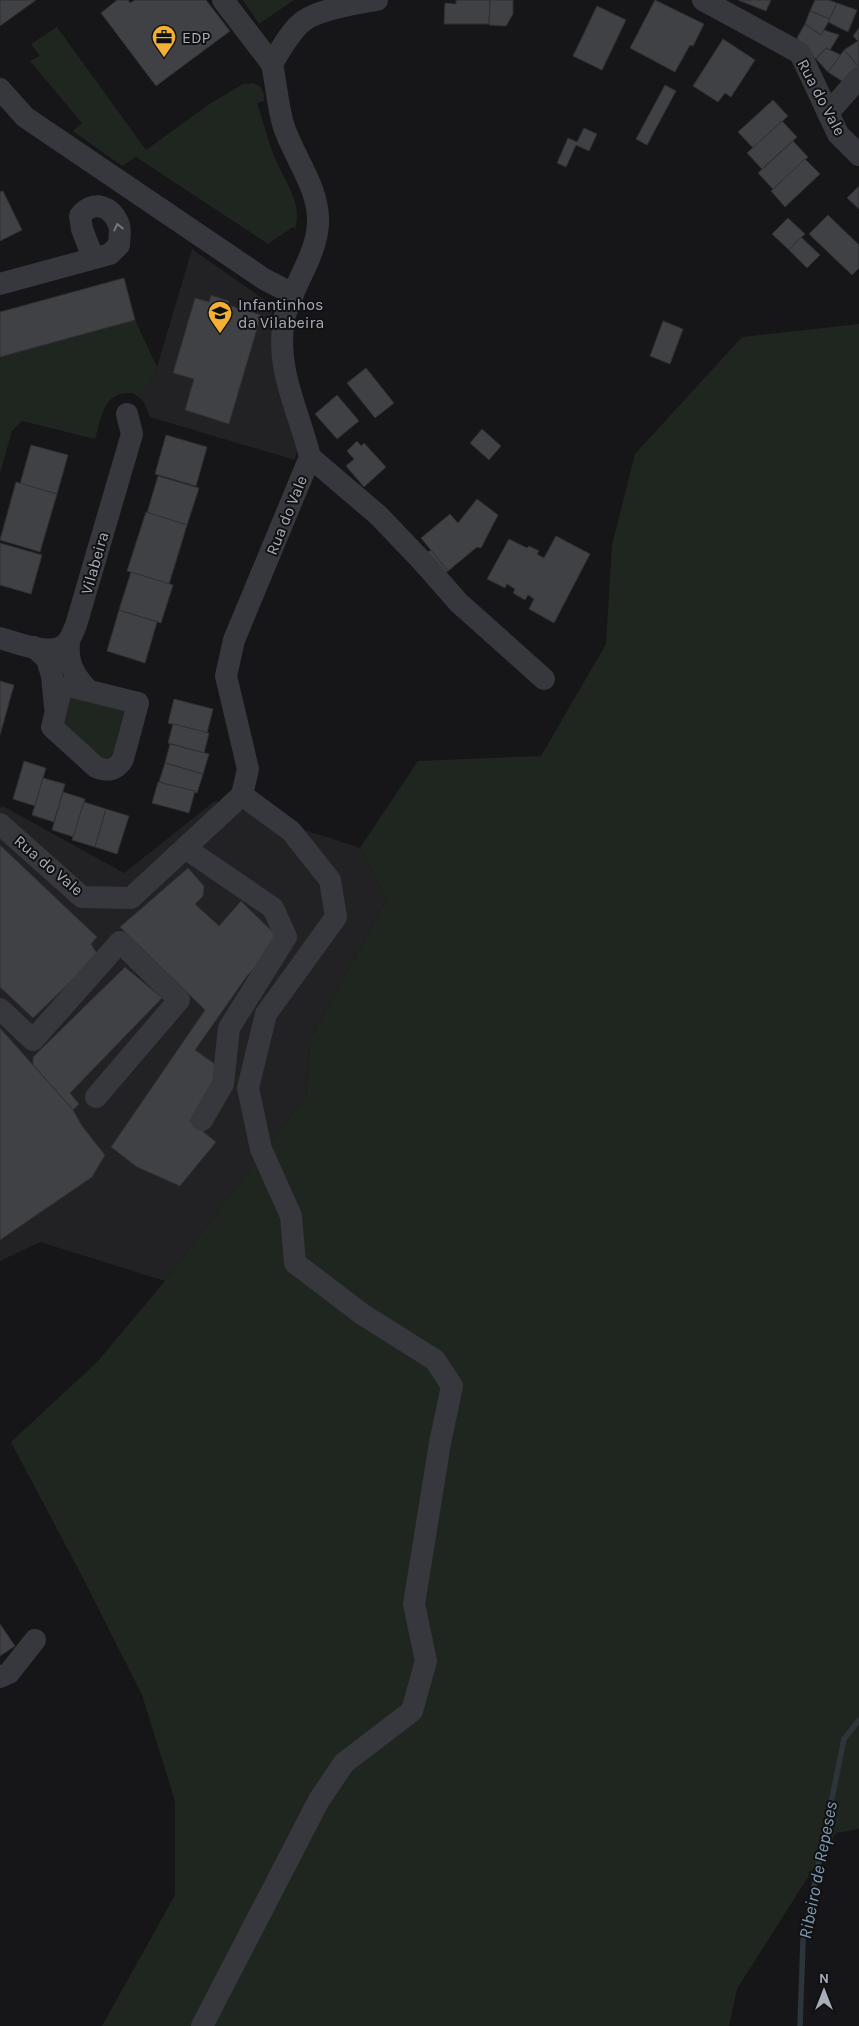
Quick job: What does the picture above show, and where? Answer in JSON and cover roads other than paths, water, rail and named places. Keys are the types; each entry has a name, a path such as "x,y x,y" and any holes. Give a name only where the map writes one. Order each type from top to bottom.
{"street":[{"path":"223,0 272,64 287,40 304,20 350,4 377,0"},
{"name":"Rua do Vale","path":"703,0 800,53 838,134 859,154"},
{"name":"Rua do Vale","path":"0,824 82,897 131,898 242,795 248,769 226,676 234,640 310,457 304,429 284,374 281,347 284,319 314,246 318,223 314,195 283,124 272,64"},
{"path":"828,113 859,78"},
{"path":"0,89 25,117 264,279 293,294"},
{"path":"0,284 93,258"},
{"name":"Vilabeira","path":"69,641 76,625 132,434 126,414"},
{"path":"310,457 378,515 422,561 458,603 544,679"},
{"path":"0,638 47,650 59,648 69,641"},
{"path":"69,641 68,656 72,670 87,689"},
{"path":"34,647 47,659 52,676 55,714"},
{"path":"69,686 87,689 138,703 123,759 113,769 103,770 96,767 52,727 61,690 69,686"},
{"path":"202,2026 318,1800 344,1764 412,1711 426,1661 414,1604 440,1443 452,1386 435,1360 362,1314 295,1263 291,1216 261,1149 248,1088 266,1014 336,917 330,880 291,831 242,795"},
{"path":"185,848 273,908 286,937 229,1028 223,1084 202,1120"},
{"path":"0,1009 33,1040 120,942 179,1000 96,1097"},
{"path":"0,1677 9,1673 35,1640"}],"waterway":[{"name":"Ribeiro de Repeses","path":"800,2026 803,1941 844,1739 859,1720"}],"place":[{"name":"EDP","path":"164,58"},
{"name":"Infantinhos da Vilabeira","path":"220,334"}]}
